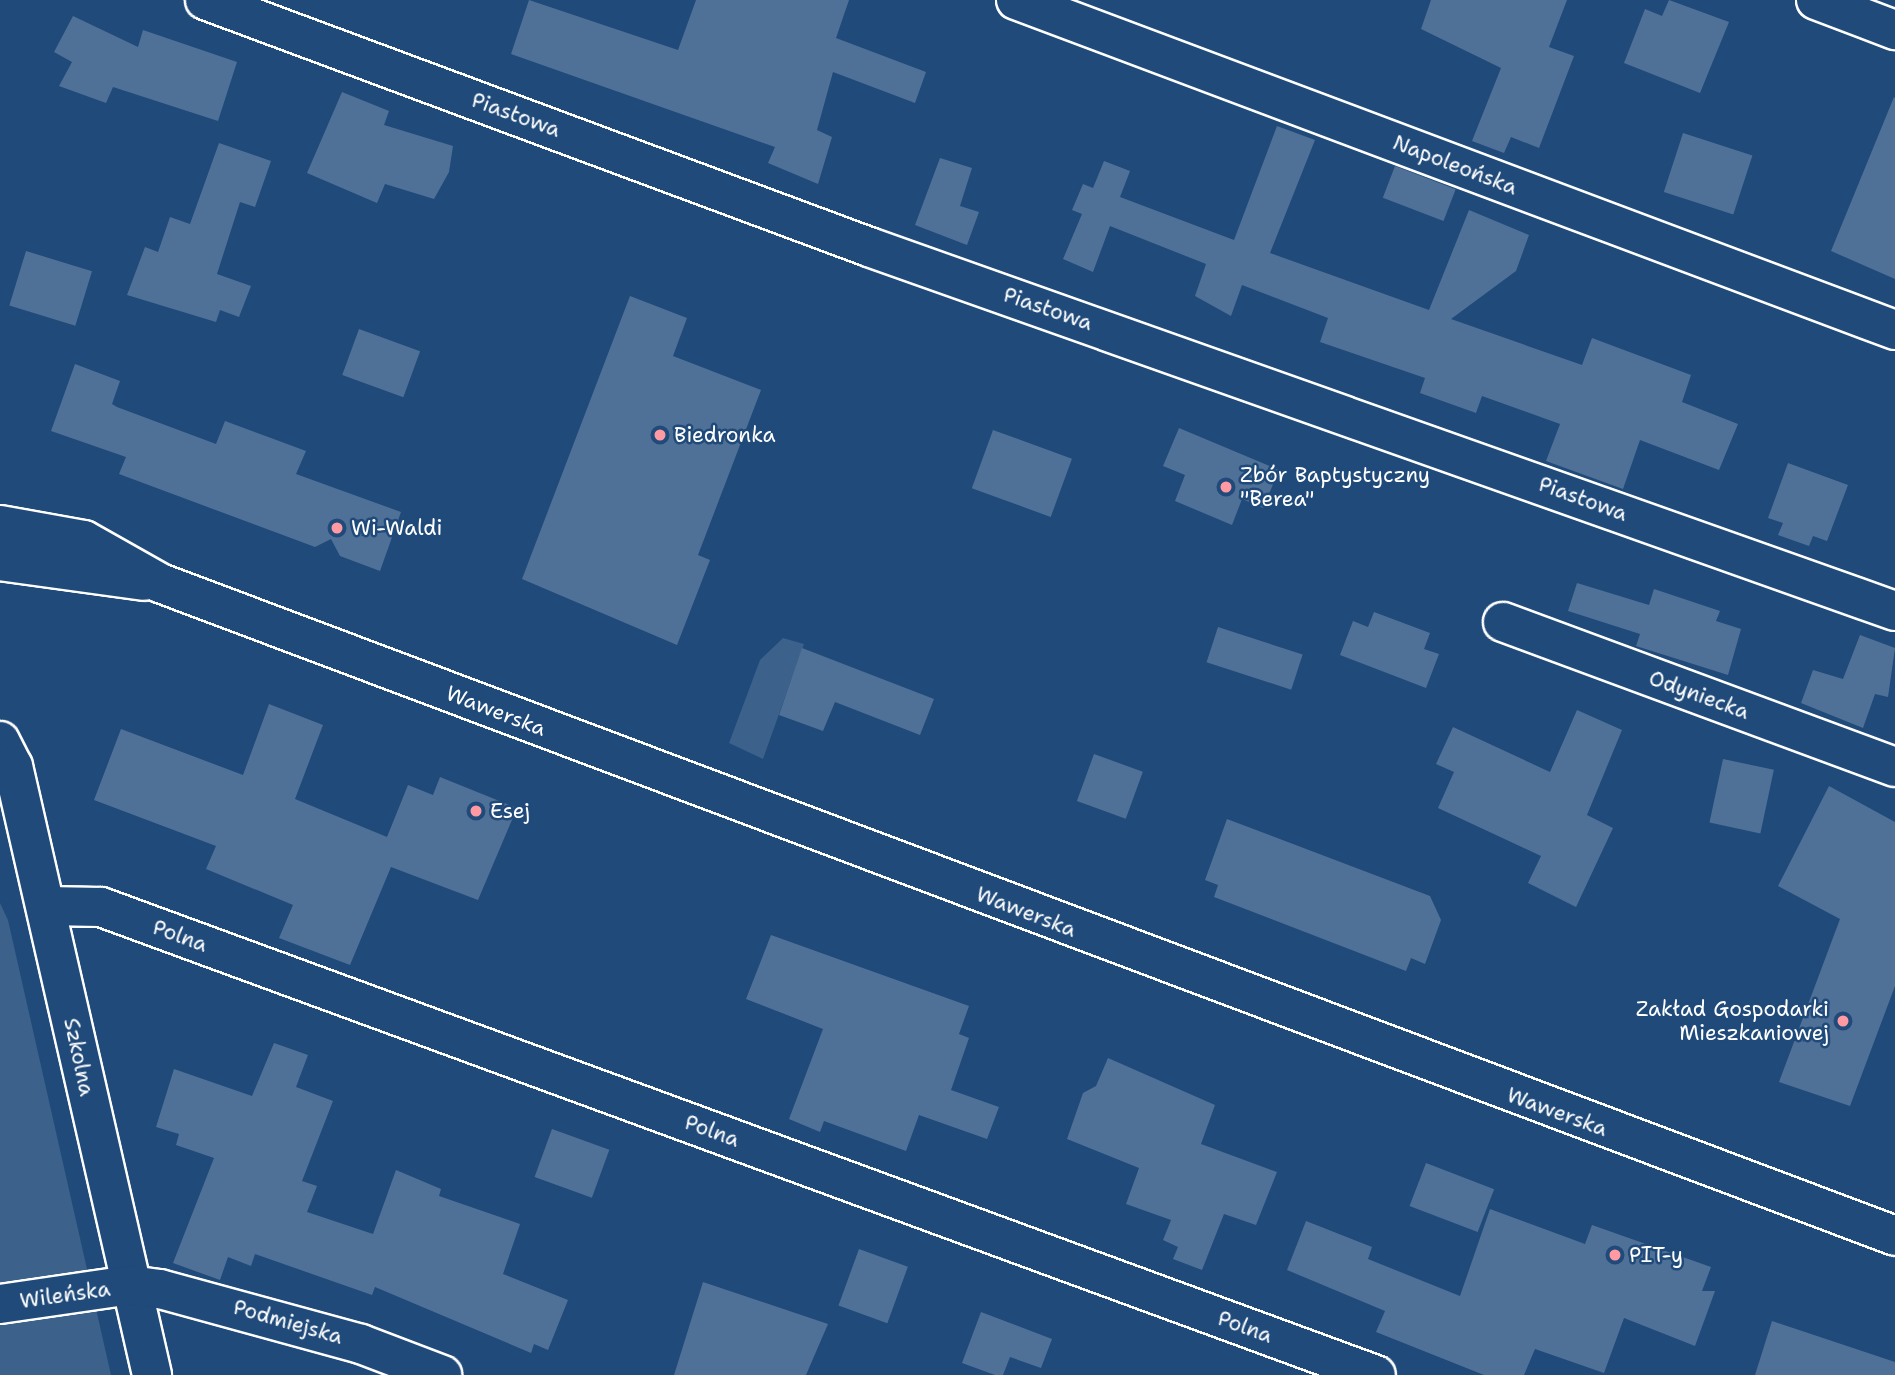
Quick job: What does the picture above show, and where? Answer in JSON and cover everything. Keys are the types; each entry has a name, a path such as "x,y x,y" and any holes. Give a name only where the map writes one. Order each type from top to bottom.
{"street":[{"name":"Piastowa","path":"205,0 869,247 1895,611"},
{"name":"Napoleońska","path":"1016,0 1895,330"},
{"path":"1816,0 1895,30"},
{"name":"Wawerska","path":"0,525 85,540 160,583 1895,1236"},
{"name":"Wawerska","path":"0,561 160,583"},
{"name":"Odyniecka","path":"1503,622 1895,767"},
{"name":"Szkolna","path":"0,741 13,766 152,1375"},
{"name":"Polna","path":"46,906 101,907 1376,1375"},
{"name":"Wileńska","path":"0,1304 130,1285"},
{"name":"Podmiejska","path":"130,1285 209,1299 442,1375"}],"shaded area":[{"path":"783,638 804,644 763,759 729,743 760,660"},
{"path":"0,903 8,920 111,1375 0,1375"}],"building":[{"path":"529,0 678,50 696,0 849,0 836,38 926,72 915,103 833,72 817,130 832,137 818,184 768,163 775,147 511,54"},
{"path":"1431,0 1567,0 1549,47 1574,56 1539,148 1511,137 1504,153 1472,141 1501,68 1421,29"},
{"path":"1669,0 1729,22 1700,93 1624,63 1645,9 1662,16"},
{"path":"73,16 138,47 143,30 237,62 218,121 113,87 106,103 59,86 72,62 54,52"},
{"path":"342,92 389,111 384,125 453,146 449,172 434,199 385,184 377,203 307,173"},
{"path":"1895,98 1895,279 1831,251"},
{"path":"1277,126 1315,140 1270,253 1429,310 1469,210 1529,235 1516,271 1451,319 1582,365 1592,338 1691,375 1682,402 1738,424 1719,470 1640,440 1623,489 1546,461 1560,424 1482,396 1476,413 1420,393 1425,378 1320,342 1328,318 1242,285 1231,316 1195,296 1206,264 1110,226 1093,272 1063,259 1082,214 1072,210 1083,184 1093,188 1104,161 1130,171 1120,197 1234,240"},
{"path":"1683,133 1752,156 1733,215 1664,192"},
{"path":"219,143 271,161 255,207 240,202 217,274 251,286 239,317 220,310 216,322 127,295 145,247 158,252 170,217 190,224"},
{"path":"940,158 972,168 960,206 979,212 967,245 915,225"},
{"path":"1395,166 1456,189 1443,221 1383,198"},
{"path":"26,251 92,271 75,326 9,306"},
{"name":"Biedronka","path":"630,296 687,318 673,356 761,390 698,555 710,560 677,645 522,579"},
{"path":"359,329 420,351 403,397 342,375"},
{"path":"75,364 120,381 112,404 117,407 216,444 225,421 306,451 296,474 401,512 380,571 340,556 331,539 315,547 119,474 126,457 51,431"},
{"name":"Zbór Baptystyczny \"Berea\"","path":"1179,428 1279,470 1263,508 1242,499 1232,525 1175,501 1185,475 1163,466"},
{"path":"993,430 1072,459 1051,517 972,488"},
{"path":"1788,463 1848,485 1827,541 1813,536 1809,546 1778,535 1783,523 1768,518"},
{"path":"1577,583 1649,605 1654,589 1720,611 1716,621 1741,629 1728,675 1636,646 1640,634 1568,611"},
{"path":"1374,612 1430,633 1424,649 1439,654 1426,688 1340,655 1353,621 1368,627"},
{"path":"1218,627 1303,655 1291,690 1207,662"},
{"path":"1860,635 1895,648 1888,697 1875,694 1863,728 1801,703 1813,670 1843,679"},
{"path":"802,648 934,699 920,735 835,702 823,731 779,715"},
{"path":"269,704 323,725 295,799 387,837 408,785 433,795 440,777 517,808 478,900 391,867 350,965 279,938 293,905 206,869 216,846 94,800 121,729 243,775"},
{"path":"1577,710 1622,730 1587,815 1613,828 1576,907 1528,883 1541,856 1438,808 1454,772 1436,764 1453,727 1550,772"},
{"path":"1094,754 1143,772 1126,819 1077,801"},
{"path":"1723,759 1774,770 1760,833 1709,823"},
{"path":"1829,786 1895,822 1895,986 1850,1106 1779,1082 1840,919 1778,886"},
{"path":"1227,819 1430,896 1441,920 1425,964 1411,958 1406,971 1214,897 1218,885 1205,880"},
{"path":"771,935 969,1006 959,1034 969,1038 951,1090 999,1107 987,1139 919,1115 906,1151 824,1121 820,1132 789,1119 823,1029 746,999"},
{"path":"274,1043 308,1055 296,1087 333,1101 302,1181 317,1186 307,1212 373,1234 396,1170 441,1189 439,1196 520,1224 503,1274 568,1300 548,1350 534,1344 531,1353 375,1287 372,1295 255,1254 251,1266 228,1257 220,1280 173,1263 214,1158 176,1145 179,1134 156,1127 174,1069 252,1096"},
{"path":"1108,1058 1215,1105 1201,1144 1277,1172 1256,1225 1224,1214 1202,1270 1173,1259 1178,1247 1163,1240 1171,1220 1126,1204 1139,1168 1067,1139 1083,1093 1096,1086"},
{"path":"552,1129 609,1150 592,1198 535,1177"},
{"path":"1426,1163 1494,1189 1478,1232 1410,1206"},
{"path":"1490,1209 1585,1244 1592,1225 1711,1267 1702,1291 1715,1291 1695,1346 1624,1318 1604,1373 1535,1349 1524,1375 1484,1375 1376,1332 1385,1311 1287,1270 1306,1221 1372,1247 1368,1259 1460,1296"},
{"path":"859,1249 908,1267 887,1323 838,1305"},
{"path":"703,1282 828,1324 806,1375 674,1375"},
{"path":"981,1312 1052,1339 1041,1368 1010,1357 1003,1375 995,1375 962,1363"},
{"path":"1772,1321 1895,1362 1895,1375 1755,1375"}],"place":[{"name":"Biedronka","path":"660,435"},
{"name":"Zbór Baptystyczny \"Berea\"","path":"1226,487"},
{"name":"Wi-Waldi","path":"337,528"},
{"name":"Esej","path":"476,811"},
{"name":"Zakład Gospodarki Mieszkaniowej","path":"1843,1021"},
{"name":"PIT-y","path":"1615,1255"}]}
